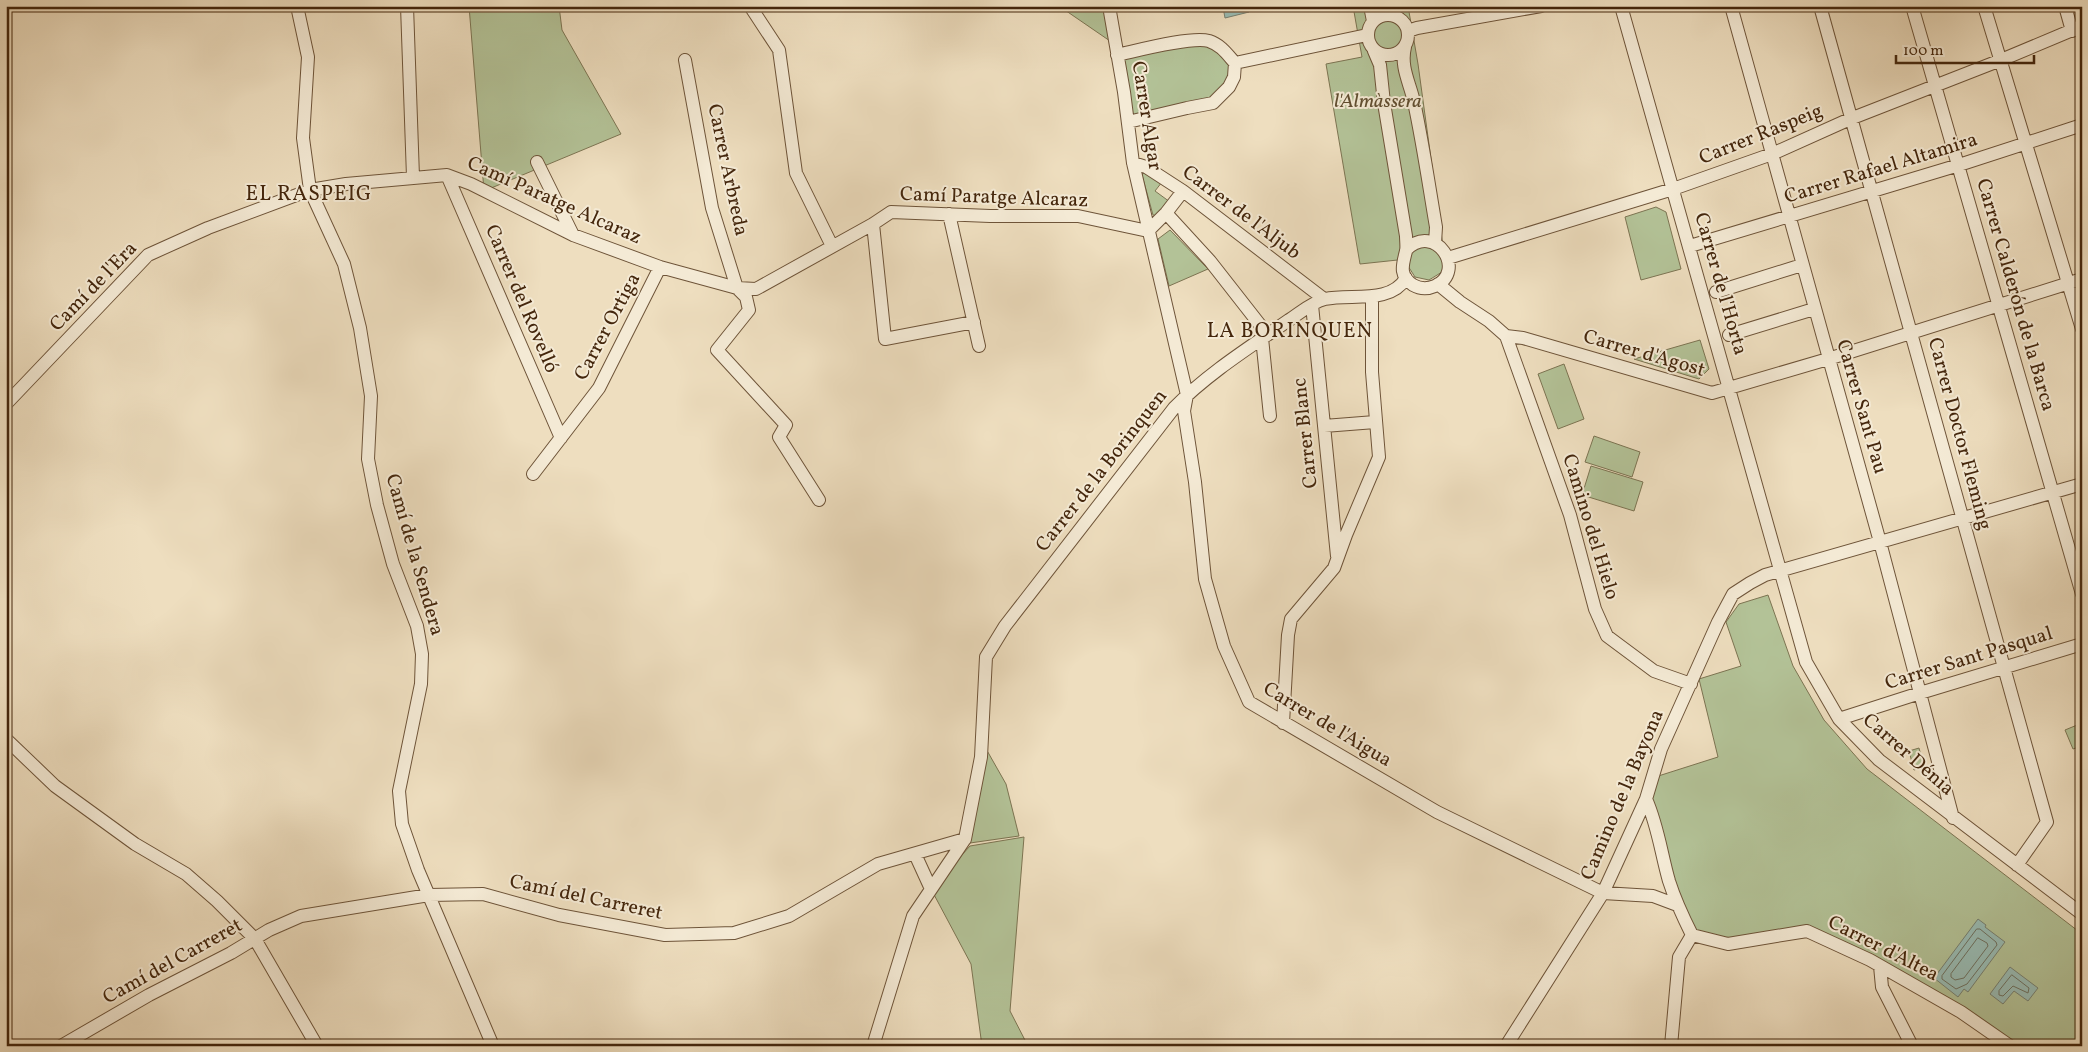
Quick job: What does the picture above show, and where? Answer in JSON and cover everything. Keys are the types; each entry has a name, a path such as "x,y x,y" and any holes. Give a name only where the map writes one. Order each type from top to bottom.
{"street":[{"name":"Camí de la Sendera","path":"297,6 308,57 303,138 310,190 344,264 360,328 371,396 368,459 377,505 393,564 420,639 421,684 401,780 399,803 406,837 493,1046"},
{"path":"407,6 413,177"},
{"path":"750,6 779,50 796,173 832,246"},
{"name":"Carrer Algar","path":"1109,6 1133,163 1148,231"},
{"path":"1370,6 1373,21"},
{"path":"1408,31 1541,6"},
{"name":"Carrer de l'Horta","path":"1621,6 1730,388 1780,572"},
{"name":"Carrer Sant Pau","path":"1731,6 1880,542 1953,818"},
{"name":"Carrer Doctor Fleming","path":"1820,6 2047,822 2016,865"},
{"name":"Carrer Calderón de la Barca","path":"1912,6 2082,594"},
{"path":"1984,6 2082,329"},
{"path":"2065,6 2077,28"},
{"path":"1406,250 1415,244 1426,241 1435,244 1445,252 1448,258 1447,274 1438,284 1420,288 1406,278 1402,269 1402,260 1406,250 1406,236 1384,103 1380,65 1367,35 1373,21 1394,11 1405,23 1408,31 1403,57 1405,72 1414,101 1436,228 1435,244"},
{"name":"Carrer Raspeig","path":"1448,258 1673,189 1772,154 1850,119 2077,28"},
{"path":"1235,63 1367,35"},
{"path":"1117,55 1177,42 1207,41 1221,47 1235,63 1234,77 1230,87 1213,103 1128,122"},
{"path":"1374,51 1386,56 1395,54 1405,46"},
{"name":"Carrer Arbreda","path":"686,60 712,208 737,288 746,297 749,310 717,350 786,425 779,437 819,500"},
{"name":"Carrer Rafael Altamira","path":"1690,246 1959,165 2082,125"},
{"path":"537,162 573,235"},
{"name":"Carrer de l'Aljub","path":"1133,163 1146,166 1183,191 1324,299"},
{"name":"Camí Paratge Alcaraz","path":"310,190 346,184 447,175 471,184 573,235 660,267 737,288 756,288 873,224 891,212 990,216 1078,216 1148,231"},
{"name":"Carrer del Rovelló","path":"447,175 561,438"},
{"name":"Camí de l'Era","path":"6,404 148,255 208,228 310,190"},
{"path":"1148,231 1166,213 1183,191"},
{"path":"1166,213 1210,261 1264,330 1262,338 1270,416"},
{"path":"949,214 979,346"},
{"path":"873,224 885,339 974,322"},
{"name":"Carrer de l'Aigua","path":"1148,231 1187,395 1184,411 1195,482 1205,580 1224,646 1249,702 1437,812 1603,893"},
{"path":"1716,292 1802,265"},
{"name":"Carrer Ortiga","path":"534,474 599,388 660,267"},
{"name":"Carrer de la Borinquen","path":"965,839 981,757 986,656 1011,618 1174,408 1187,395 1262,338 1312,305 1324,299 1372,296 1392,292 1402,285 1406,278"},
{"name":"Carrer d'Agost","path":"1506,336 1523,338 1712,393 1828,359 2082,279"},
{"path":"1438,284 1460,302 1489,320 1506,336"},
{"path":"1284,723 1288,635 1291,619 1334,568 1379,457 1372,372 1372,296"},
{"name":"Carrer Blanc","path":"1312,305 1337,557"},
{"path":"1729,336 1814,309"},
{"name":"Camino del Hielo","path":"1506,336 1570,515 1595,609 1607,636 1654,671 1691,684"},
{"path":"1324,426 1376,422"},
{"name":"Camino de la Bayona","path":"1506,1046 1603,893 1646,799 1661,749 1732,594 1750,583 1780,572 2082,484"},
{"name":"Carrer Dénia","path":"1780,572 1806,662 1839,720 1879,760 2082,914"},
{"name":"Carrer Sant Pasqual","path":"1839,720 1920,693 2082,644"},
{"path":"6,740 55,786 134,844 186,874 217,901 255,939 317,1046"},
{"path":"1646,799 1655,818 1668,880 1692,935 1679,957 1671,1046"},
{"path":"873,1046 913,916 965,839"},
{"name":"Camí del Carreret","path":"61,1046 149,995 269,930 302,916 429,895 483,894 559,916 666,936 734,933 789,916 878,864 965,839"},
{"path":"915,854 931,889"},
{"path":"1603,893 1653,896 1677,904"},
{"name":"Carrer d'Altea","path":"1692,935 1728,944 1807,931 1880,966 1961,1012 2010,1046"},
{"path":"1880,966 1882,987 1912,1046"}],"green space":[{"path":"469,6 559,6 562,30 621,134 484,191"},
{"path":"1059,6 1103,6 1110,41"},
{"name":"l'Almàssera","path":"1353,6 1408,6 1418,64 1445,261 1442,272 1429,280 1415,277 1408,266 1407,259 1360,264 1326,64 1362,57"},
{"path":"1177,42 1221,47 1234,77 1213,103 1128,122 1117,55"},
{"path":"1144,172 1162,182 1155,191 1170,202 1158,216 1153,215 1142,175"},
{"path":"1656,207 1666,212 1681,269 1641,280 1625,217"},
{"path":"1170,230 1208,269 1169,286 1158,239"},
{"path":"1700,340 1709,369 1699,379 1634,359"},
{"path":"1564,364 1584,419 1558,429 1538,374"},
{"path":"1594,436 1640,452 1632,477 1585,462"},
{"path":"1591,466 1643,482 1634,511 1582,495"},
{"path":"1768,595 1793,666 1824,720 1867,769 2082,934 2082,1046 2010,1046 1807,931 1728,944 1692,935 1646,799 1652,778 1718,757 1699,679 1741,666 1726,622 1739,604"},
{"path":"2082,723 2082,746 2073,749 2065,730"},
{"path":"985,747 1006,784 1019,836 970,843"},
{"path":"1919,748 1924,767 1914,770 1909,751"},
{"path":"1024,837 1010,1011 1028,1046 982,1046 971,964 931,889 970,846"}],"water":[{"path":"1248,6 1249,12 1225,18 1223,7"},
{"path":"1978,919 1986,925 1985,927 2005,942 1968,992 1964,989 1958,997 1934,978"},
{"path":"2010,967 2038,988 2028,1001 2014,991 2003,1004 1990,994"}],"district":[{"name":"EL RASPEIG","path":"309,194"},
{"name":"LA BORINQUEN","path":"1290,331"}]}
